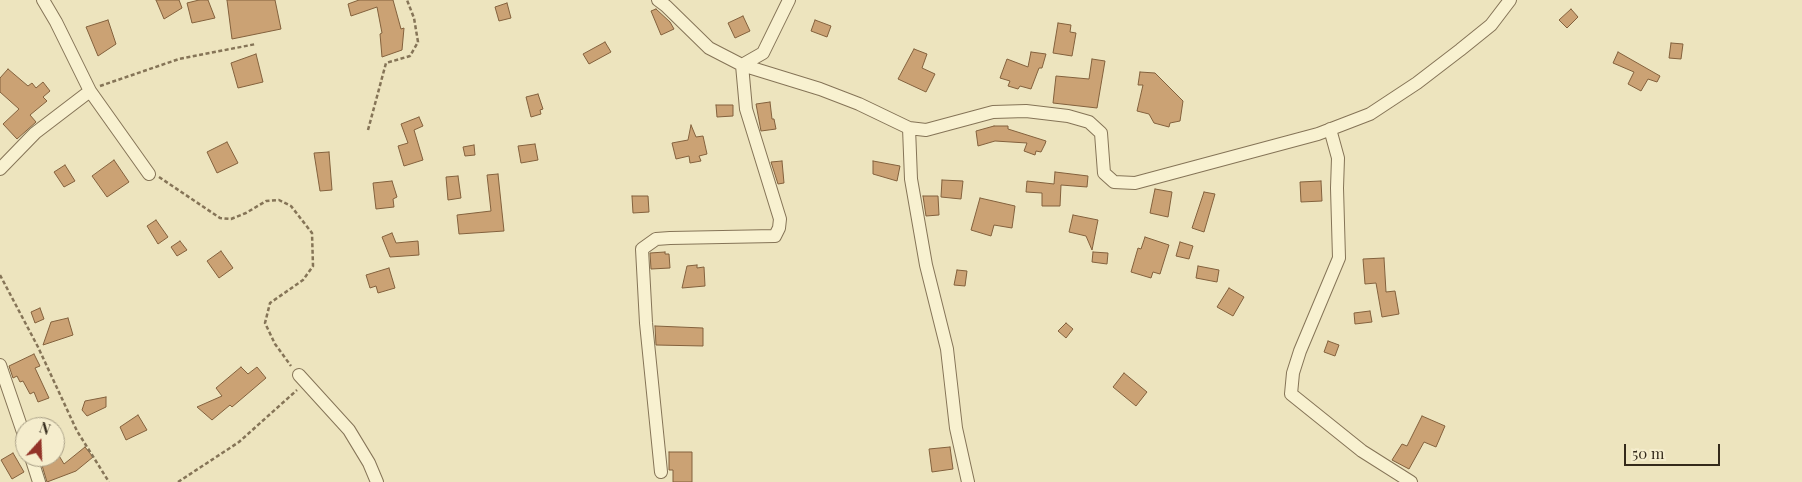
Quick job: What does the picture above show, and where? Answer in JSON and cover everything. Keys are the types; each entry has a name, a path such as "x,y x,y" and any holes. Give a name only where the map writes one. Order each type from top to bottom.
{"street":[{"path":"43,0 95,92 152,172"},
{"path":"658,0 709,48 742,65 820,89 860,104 909,128 926,130 994,112 1026,111 1068,116 1089,122 1101,132 1104,173 1114,182 1135,182 1330,129 1370,114 1418,83 1491,25 1510,0"},
{"path":"742,65 764,53 789,0"},
{"path":"661,472 646,323 642,249 656,239 775,236 779,228 778,214 746,109 742,65"},
{"path":"0,169 35,133 95,92"},
{"path":"909,128 911,179 926,264 947,349 956,428 968,482"},
{"path":"1330,129 1338,158 1339,258 1300,351 1293,373 1291,394 1362,451 1411,482"},
{"path":"0,365 18,417"},
{"path":"300,376 349,430 369,463 377,482"},
{"path":"34,467 39,482"}],"path":[{"path":"368,130 386,63 410,56 418,42 414,18 407,0"},
{"path":"95,92 98,86 179,59 256,44"},
{"path":"152,172 220,218 231,219 246,213 266,201 279,200 291,206 312,233 313,266 303,280 270,303 265,323 275,344 300,376 297,390 239,442 178,482"},
{"path":"0,275 42,355 77,431 109,482"}],"building":[{"path":"156,0 179,0 182,8 164,19"},
{"path":"208,0 215,18 192,23 187,3"},
{"path":"227,0 275,0 281,29 232,39"},
{"path":"359,0 393,0 401,29 404,28 402,50 382,57 380,34 382,33 377,7 351,16 348,4"},
{"path":"507,3 511,18 499,21 495,7"},
{"path":"656,9 670,22 674,29 661,35 651,11"},
{"path":"1571,9 1578,17 1567,28 1559,20"},
{"path":"743,16 750,31 735,38 728,23"},
{"path":"108,20 116,44 98,56 86,27"},
{"path":"815,20 831,26 827,37 811,31"},
{"path":"1058,23 1071,25 1070,32 1076,33 1072,56 1053,53"},
{"path":"605,42 611,52 589,64 583,54"},
{"path":"1671,43 1683,44 1681,59 1669,58"},
{"path":"914,49 927,54 922,68 935,74 926,92 898,79"},
{"path":"1031,52 1046,54 1042,68 1039,68 1031,89 1020,86 1018,89 1008,86 1010,81 1000,78 1007,59 1028,67"},
{"path":"1618,52 1660,76 1657,82 1648,79 1641,91 1628,84 1634,72 1613,63"},
{"path":"256,54 263,82 238,88 231,63"},
{"path":"1092,59 1105,61 1097,108 1053,103 1056,76 1089,79"},
{"path":"8,69 28,86 32,83 36,88 43,82 50,91 43,97 47,101 30,115 36,122 17,139 3,124 19,109 0,92 0,78"},
{"path":"1140,72 1155,73 1183,101 1180,121 1170,123 1169,127 1154,123 1149,114 1137,111 1143,85 1138,85"},
{"path":"538,94 543,109 540,110 541,114 531,117 526,97"},
{"path":"770,102 772,119 774,119 776,129 761,131 756,104"},
{"path":"716,105 733,105 733,116 717,117"},
{"path":"419,117 423,126 414,130 423,160 404,166 398,146 408,143 401,124"},
{"path":"691,125 696,137 703,136 707,154 699,156 701,161 690,163 689,156 676,159 672,143 688,140"},
{"path":"994,126 1008,126 1008,129 1046,141 1041,152 1036,151 1035,155 1024,151 1027,143 995,141 978,146 976,131"},
{"path":"227,142 238,163 217,173 207,152"},
{"path":"535,144 538,160 521,163 518,146"},
{"path":"474,145 475,155 465,156 463,147"},
{"path":"329,152 332,190 320,191 314,153"},
{"path":"114,160 129,182 107,197 92,176"},
{"path":"782,161 784,183 778,184 771,162"},
{"path":"873,161 900,166 897,181 873,174"},
{"path":"65,165 75,181 64,187 54,172"},
{"path":"1055,172 1088,176 1087,187 1061,185 1060,206 1042,206 1042,193 1026,192 1027,181 1054,184"},
{"path":"498,174 504,231 459,234 457,215 491,211 487,175"},
{"path":"458,176 461,198 448,200 446,177"},
{"path":"942,180 963,181 961,199 941,197"},
{"path":"392,181 397,197 393,199 394,207 376,209 373,183"},
{"path":"1321,181 1322,201 1301,202 1300,182"},
{"path":"1155,189 1172,192 1168,217 1150,213"},
{"path":"1204,192 1215,194 1204,232 1192,228"},
{"path":"632,196 648,196 649,212 633,213"},
{"path":"923,196 938,196 939,215 926,216"},
{"path":"980,198 1015,206 1012,228 994,225 991,236 971,230"},
{"path":"1073,215 1098,220 1092,250 1086,236 1069,232"},
{"path":"156,220 168,237 158,244 147,226"},
{"path":"392,233 396,243 418,241 419,255 390,257 382,237"},
{"path":"1145,237 1169,245 1160,274 1153,272 1151,278 1131,272 1138,248 1141,249"},
{"path":"180,241 187,250 177,256 171,247"},
{"path":"1180,242 1193,246 1189,259 1176,256"},
{"path":"221,251 233,268 219,278 207,261"},
{"path":"665,252 665,254 669,254 670,268 651,269 650,253"},
{"path":"1093,252 1108,253 1107,264 1092,262"},
{"path":"1384,258 1386,292 1395,291 1399,314 1382,317 1376,283 1365,284 1363,259"},
{"path":"697,265 697,268 704,267 705,286 682,288 687,266"},
{"path":"1198,266 1219,270 1217,282 1196,278"},
{"path":"389,268 395,288 378,293 376,286 370,288 366,275"},
{"path":"957,270 967,271 965,286 954,285"},
{"path":"1229,288 1244,297 1233,316 1217,307"},
{"path":"40,308 44,319 35,323 31,312"},
{"path":"1370,311 1372,322 1355,324 1354,313"},
{"path":"68,318 73,335 43,345 51,322"},
{"path":"1066,323 1073,329 1066,338 1058,331"},
{"path":"655,326 703,328 703,346 656,345"},
{"path":"1328,341 1339,345 1335,356 1324,352"},
{"path":"34,354 40,366 35,368 49,398 38,402 34,392 30,394 23,381 20,382 17,376 13,378 9,366"},
{"path":"241,367 248,374 257,367 266,378 232,407 230,405 212,420 197,407 222,396 216,388"},
{"path":"1124,373 1147,392 1136,406 1113,387"},
{"path":"106,397 106,407 87,416 82,410 85,401"},
{"path":"138,415 147,430 126,440 120,427"},
{"path":"1422,416 1445,426 1436,447 1424,442 1409,469 1392,460 1402,444 1407,446"},
{"path":"85,447 93,457 76,471 47,482 42,467 65,467 65,463"},
{"path":"950,447 953,469 932,472 929,449"},
{"path":"669,452 692,452 692,482 673,482 673,470 669,470"},
{"path":"13,453 15,467 21,467 24,472 12,479 1,460"}]}
